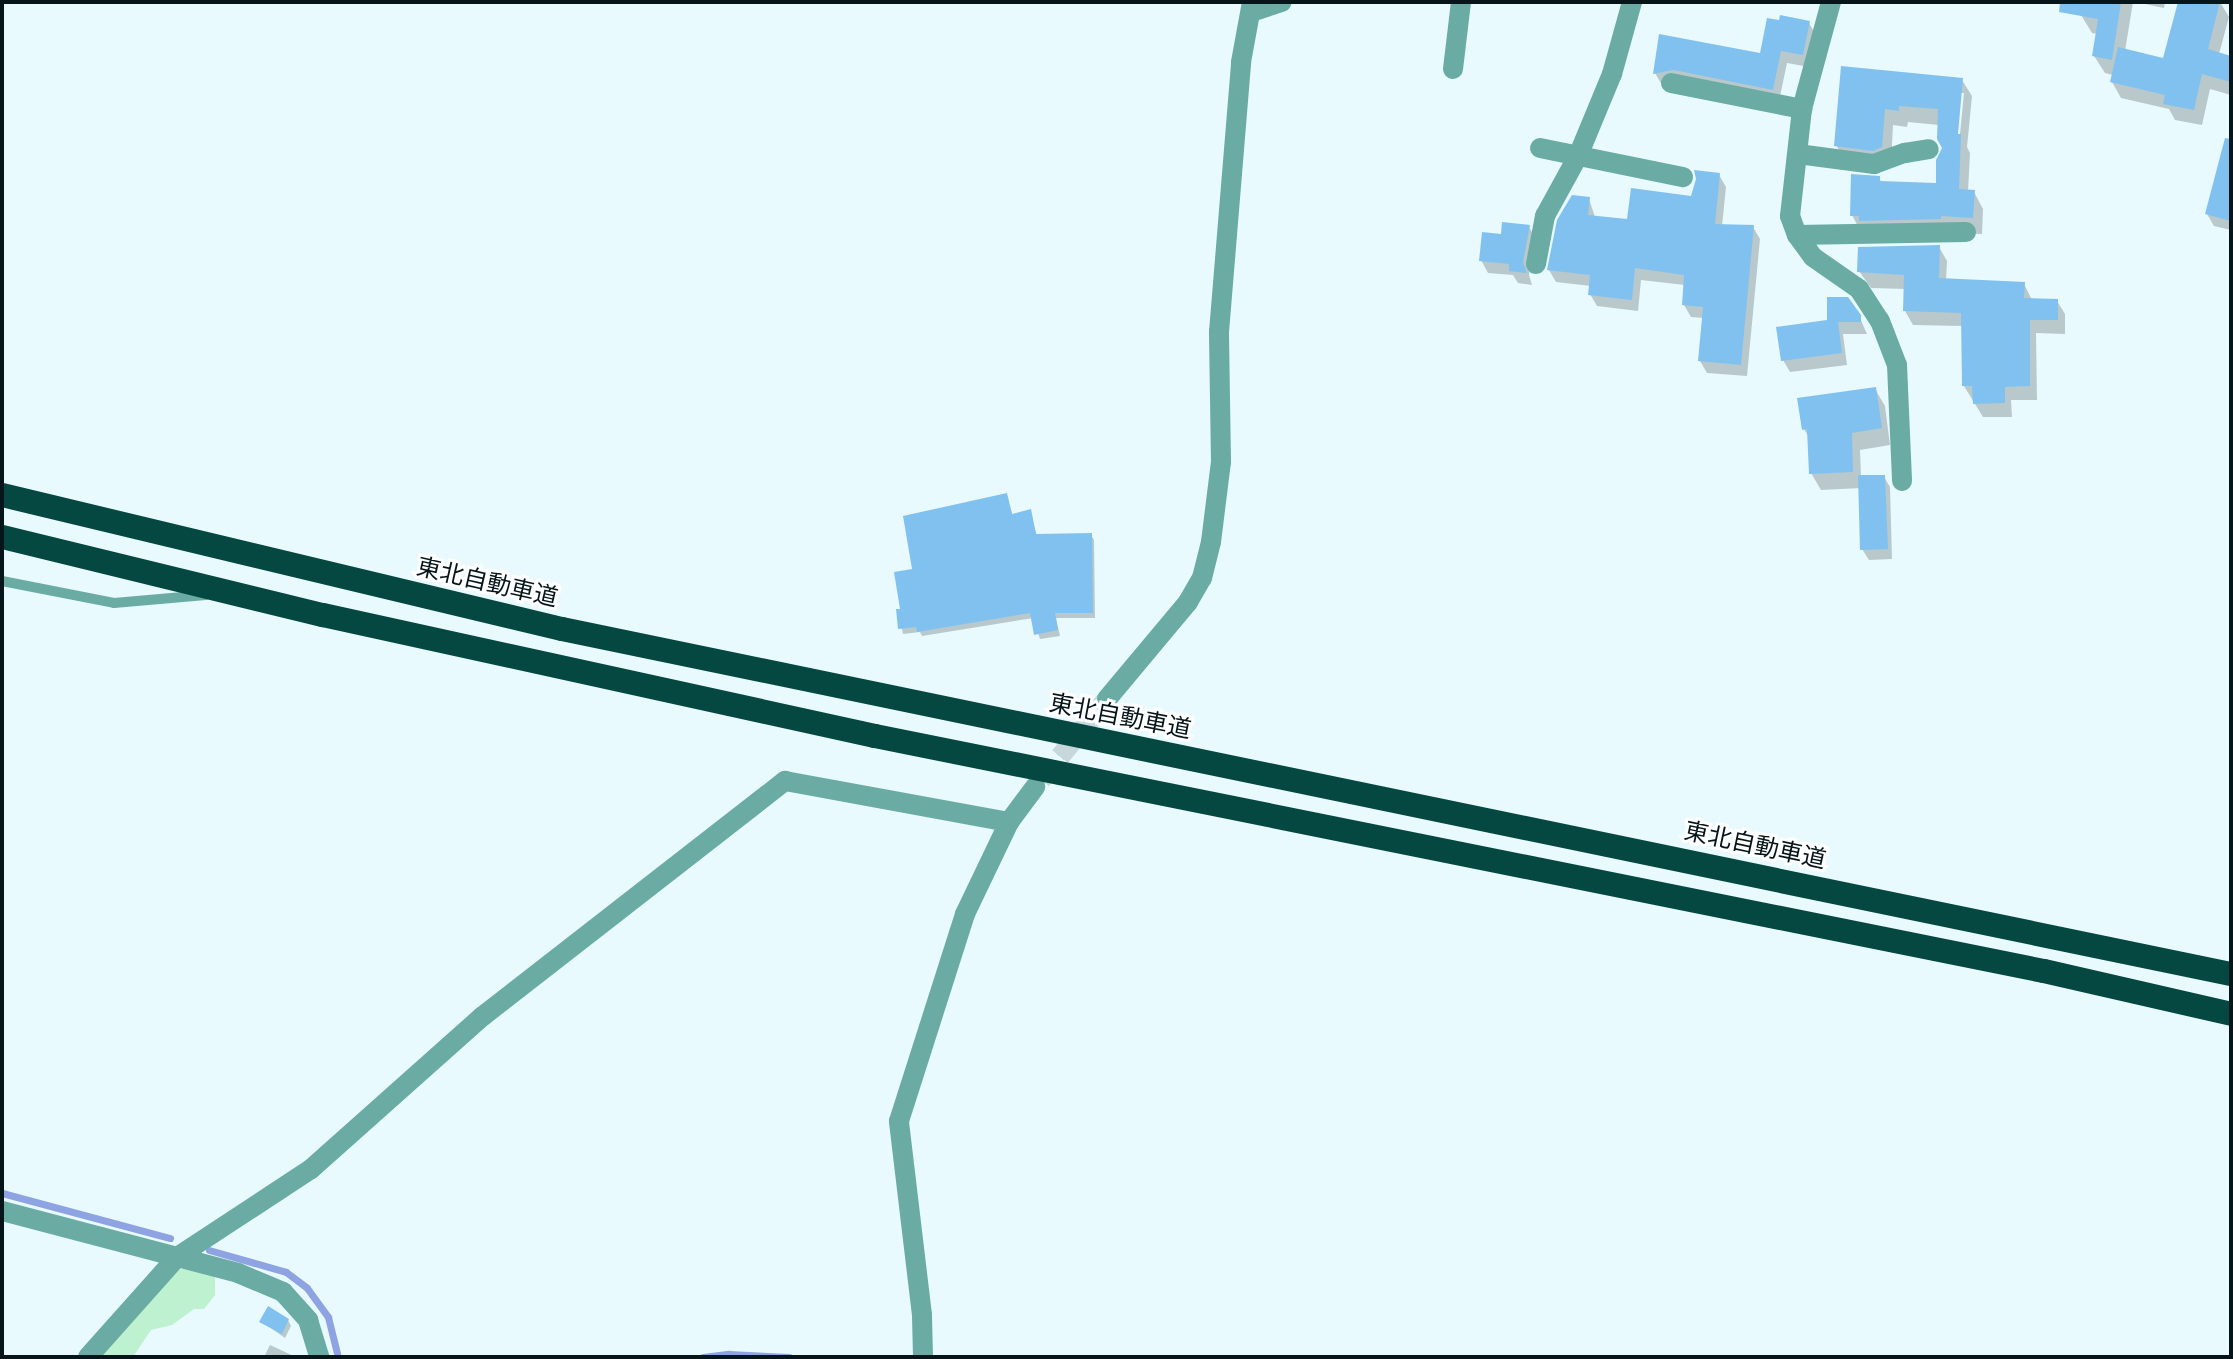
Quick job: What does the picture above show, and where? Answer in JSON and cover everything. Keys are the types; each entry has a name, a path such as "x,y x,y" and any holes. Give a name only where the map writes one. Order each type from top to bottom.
{"highway":[{"name":"東北自動車道","path":"2,495 562,629 2231,974"},
{"path":"2,537 231,593 875,736 2044,971 2231,1014"}],"street":[{"path":"1107,699 1188,602 1202,578 1211,542 1221,462 1219,332 1241,62 1251,7 1281,2"},
{"path":"1453,69 1461,2"},
{"path":"1536,264 1545,216 1578,156 1612,74 1632,2"},
{"path":"1831,2 1802,109 1790,216 1797,235 1813,257 1859,289 1880,321 1897,365 1902,481"},
{"path":"1671,83 1802,109"},
{"path":"1540,148 1683,177"},
{"path":"1798,154 1874,164 1905,153 1929,149"},
{"path":"1797,235 1966,232"},
{"path":"88,1357 177,1257 311,1169 483,1016 785,781 1009,822"},
{"path":"923,1357 922,1315 899,1121 965,914 1009,822 1035,787"},
{"path":"2,1211 238,1273 283,1292 308,1320 319,1357"}],"lane":[{"path":"2,581 114,603 231,593"}],"green space":[{"path":"178,1268 215,1275 215,1295 204,1309 194,1309 172,1325 151,1330 133,1357 100,1357"}],"building":[{"path":"2060,2 2121,2 2112,60 2092,56 2098,19 2059,12"},
{"path":"2178,2 2220,2 2208,49 2231,56 2231,82 2202,74 2194,110 2163,104 2165,95 2110,82 2118,47 2163,58"},
{"path":"1780,15 1810,21 1803,55 1781,51 1773,90 1674,70 1653,74 1659,34 1760,53 1767,18 1779,20"},
{"path":"1841,66 1963,78 1958,134 1961,134 1959,189 1975,190 1973,218 1941,216 1941,219 1859,221 1859,216 1850,216 1851,174 1880,176 1880,181 1936,183 1936,160 1942,148 1937,139 1938,109 1899,106 1899,111 1885,109 1882,147 1873,151 1834,146"},
{"path":"2225,138 2231,139 2231,221 2205,214"},
{"path":"1694,170 1720,173 1715,224 1754,225 1741,365 1698,361 1703,307 1682,305 1684,275 1635,268 1632,300 1588,295 1590,275 1547,270 1557,220 1572,195 1590,197 1588,215 1627,219 1631,188 1691,196 1696,179"},
{"path":"1502,222 1530,225 1523,262 1527,273 1509,271 1509,264 1479,261 1482,232 1501,234"},
{"path":"1940,245 1939,278 2025,282 2024,298 2058,299 2058,320 2030,320 2030,386 2005,387 2005,403 1973,404 1972,386 1962,386 1961,313 1903,311 1904,275 1857,272 1858,247"},
{"path":"1827,297 1848,297 1861,315 1861,322 1838,322 1842,353 1781,361 1776,327 1827,320"},
{"path":"1876,387 1882,428 1852,433 1853,472 1809,474 1807,429 1802,430 1797,398"},
{"path":"1858,475 1885,475 1888,549 1860,550"},
{"path":"1007,493 1012,514 1031,509 1036,534 1092,533 1093,613 1055,613 1058,630 1034,635 1030,613 917,632 916,627 898,629 896,609 900,609 894,572 912,569 903,516"},
{"path":"268,1306 289,1319 282,1334 259,1322"}],"waterway":[{"path":"2,1193 170,1238"},
{"path":"209,1250 286,1272 307,1288 328,1317 338,1357"},
{"path":"703,1357 729,1354 789,1357"}],"tunnel":[{"path":"1041,780 1107,699"}]}
